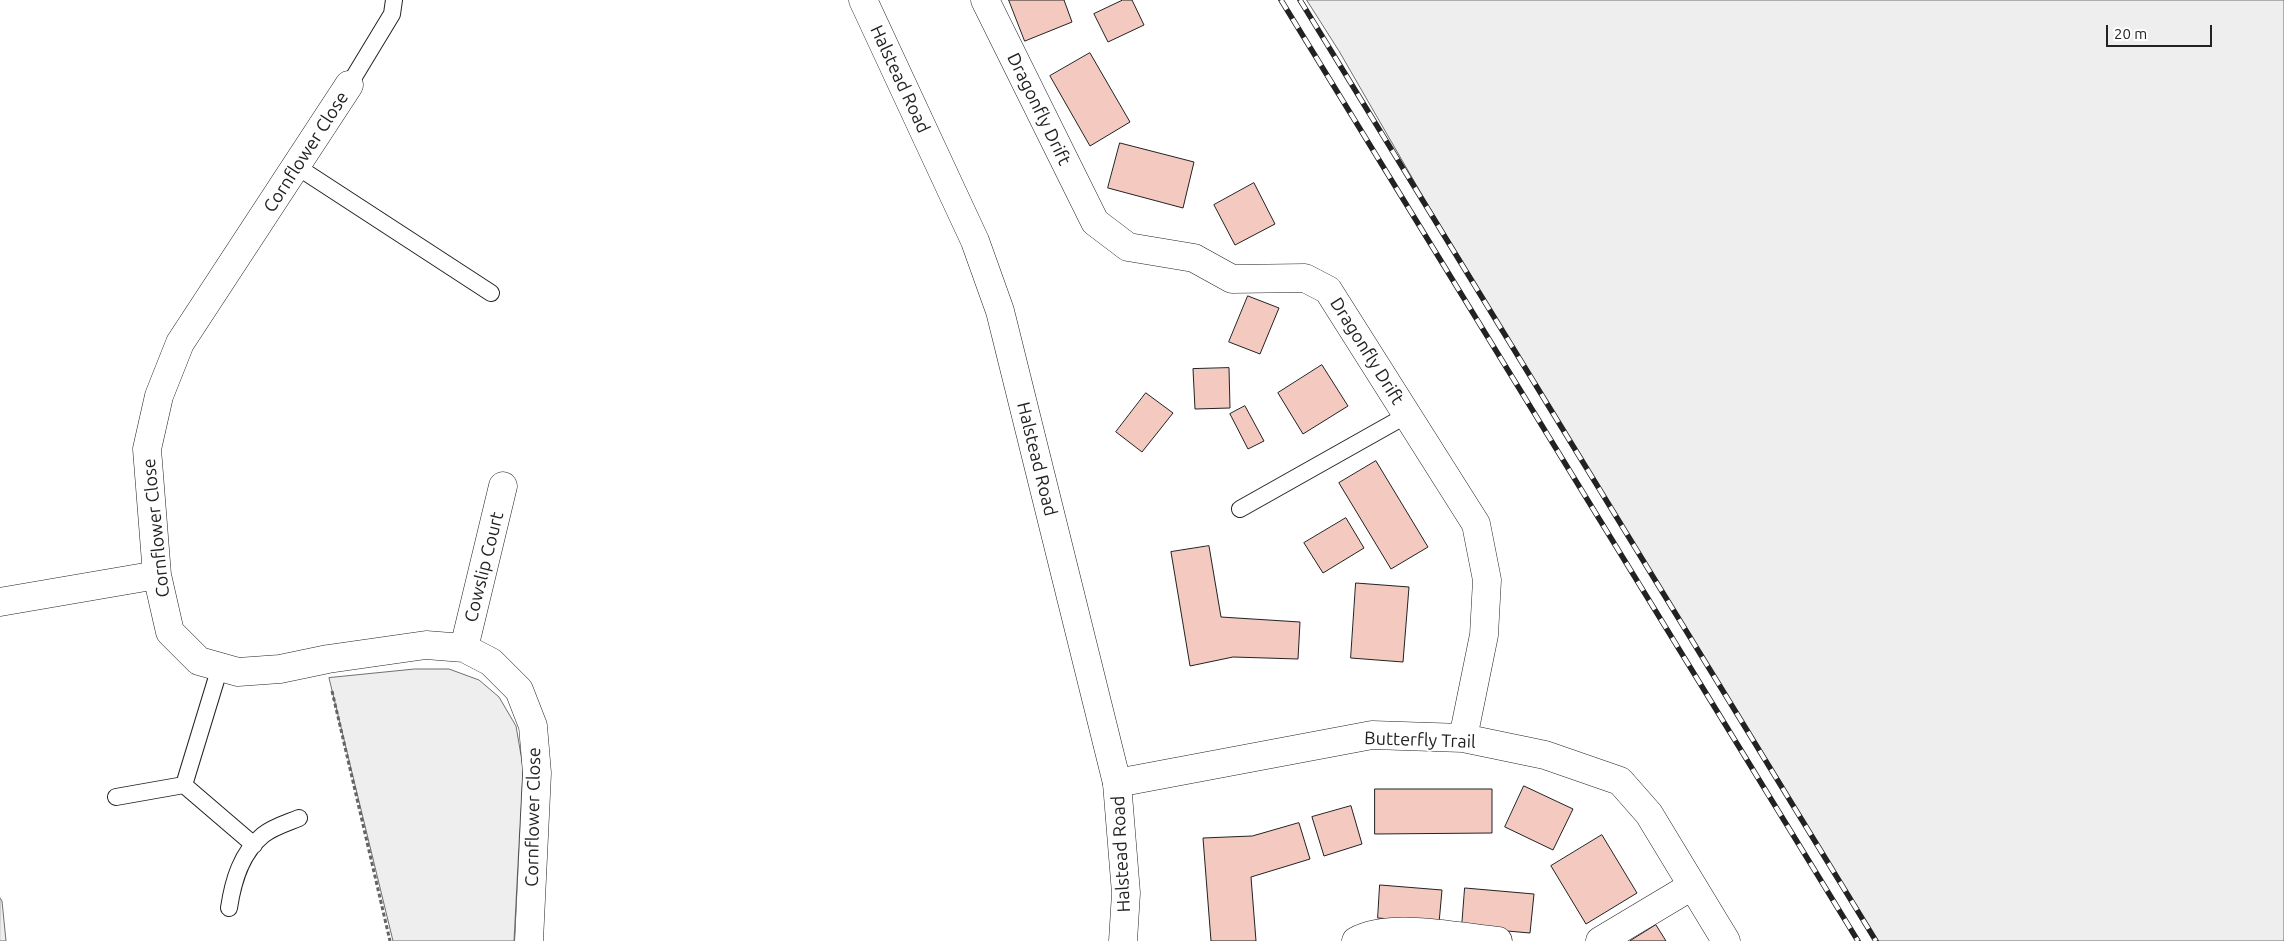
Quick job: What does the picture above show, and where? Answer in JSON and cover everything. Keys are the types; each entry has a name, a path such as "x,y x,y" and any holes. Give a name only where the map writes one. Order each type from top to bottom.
{"street":[{"name":"Halstead Road","path":"863,0 975,241 1000,311 1117,783 1126,893 1123,941"},
{"name":"Dragonfly Drift","path":"985,0 1095,222 1128,247 1194,258 1232,279 1304,278 1328,290 1476,524 1488,580 1484,635 1463,738"},
{"name":"Cornflower Close","path":"349,85 180,344 159,396 147,449 158,575 170,632 199,661 238,672 280,669 328,659 426,645 464,648 492,662 519,690 533,726 537,773 529,941"},
{"name":"Cowslip Court","path":"464,648 503,486"},
{"path":"0,602 158,575"},
{"name":"Butterfly Trail","path":"1117,783 1372,735 1463,738 1545,755 1620,781 1649,814 1726,941"},
{"path":"1600,941 1692,886"},
{"path":"1356,941 1367,935 1388,931 1498,941"}],"lane":[{"path":"349,85 392,14 394,0"},
{"path":"296,166 491,294"},
{"path":"1240,509 1407,415"},
{"path":"184,786 220,667"},
{"path":"116,797 184,786 254,845"},
{"path":"230,908 233,880 254,845 263,835 299,818"}],"path":[{"path":"328,659 329,678 390,941"}],"shaded area":[{"path":"1307,0 2284,0 2284,941 1874,941 1425,200 1339,51"},
{"path":"415,669 449,669 479,680 499,697 516,726 523,767 514,941 393,941 329,678"},
{"path":"0,898 2,901 6,941 0,941"}],"building":[{"path":"1009,0 1064,0 1072,22 1025,41"},
{"path":"1123,0 1132,0 1144,25 1108,42 1094,14"},
{"path":"1090,53 1130,122 1090,146 1050,76"},
{"path":"1120,143 1194,162 1183,208 1108,188"},
{"path":"1254,183 1275,224 1235,245 1214,205"},
{"path":"1248,296 1279,308 1260,354 1229,342"},
{"path":"1322,365 1348,406 1303,434 1278,393"},
{"path":"1229,368 1230,408 1195,409 1193,369"},
{"path":"1146,393 1173,413 1142,452 1116,432"},
{"path":"1245,406 1264,441 1248,449 1230,414"},
{"path":"1376,461 1428,547 1391,569 1339,483"},
{"path":"1346,518 1364,548 1323,573 1304,543"},
{"path":"1209,546 1221,617 1300,622 1298,659 1233,657 1190,666 1171,552"},
{"path":"1356,583 1409,587 1403,662 1351,658"},
{"path":"1524,786 1573,809 1553,850 1505,827"},
{"path":"1375,789 1492,789 1492,833 1375,834"},
{"path":"1351,806 1362,844 1324,856 1312,817"},
{"path":"1299,823 1310,859 1251,877 1256,941 1211,941 1203,838 1252,836"},
{"path":"1602,835 1637,893 1586,924 1551,866"},
{"path":"1380,885 1442,890 1439,923 1378,918"},
{"path":"1465,888 1534,894 1530,933 1462,927"},
{"path":"1656,925 1666,941 1630,941"}],"railway":[{"path":"1281,0 1858,941"},
{"path":"1300,0 1876,941"}]}
